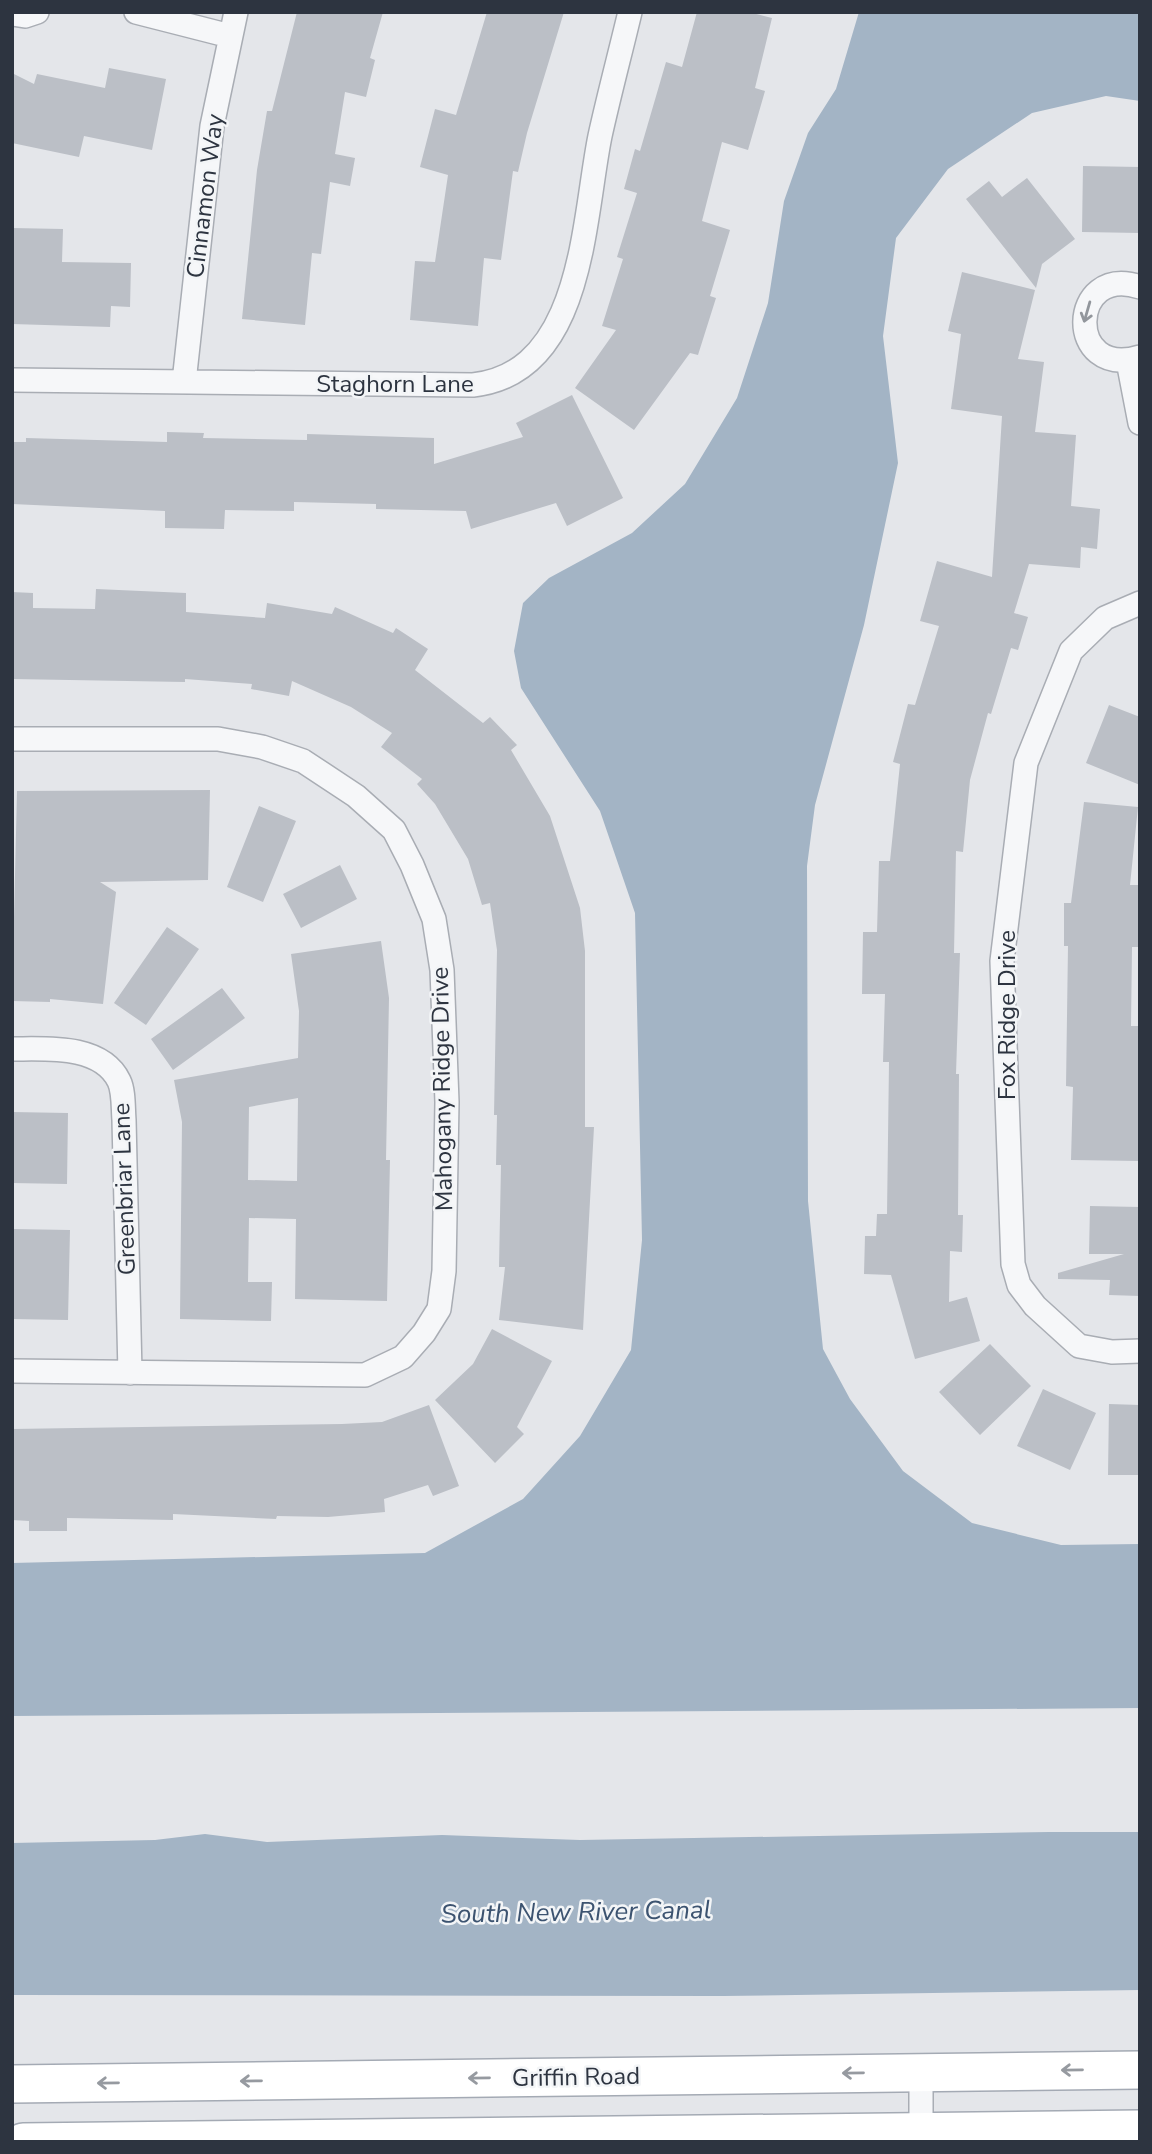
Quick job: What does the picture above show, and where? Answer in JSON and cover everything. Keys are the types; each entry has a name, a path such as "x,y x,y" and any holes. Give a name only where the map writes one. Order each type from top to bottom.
{"main road":[{"name":"Griffin Road","path":"12,2084 1140,2070"},
{"path":"176,2082 177,2140"},
{"path":"23,2142 921,2137 1140,2129"}],"street":[{"path":"12,14 37,12"},
{"path":"136,12 230,37"},
{"name":"Cinnamon Way","path":"184,382 212,126 236,12"},
{"name":"Staghorn Lane","path":"12,380 472,385 498,382 536,353 558,323 579,268 600,138 630,12"},
{"path":"1140,287 1118,283 1106,287 1096,293 1084,314 1084,327 1094,349 1116,360 1134,359 1140,423"},
{"name":"Fox Ridge Drive","path":"1140,603 1105,618 1070,651 1050,696 1026,763 1002,961 1013,1264 1018,1285 1035,1306 1079,1346 1112,1352 1140,1351"},
{"name":"Mahogany Ridge Drive","path":"12,739 218,739 262,747 303,761 356,796 394,830 412,865 433,919 442,970 447,1102 444,1271 439,1310 424,1333 402,1357 365,1375 12,1371"},
{"name":"Greenbriar Lane","path":"12,1049 79,1052 103,1063 120,1082 124,1120 130,1373"},
{"path":"921,2072 921,2137"}],"water":[{"path":"859,12 1140,12 1140,101 1106,96 1032,113 948,169 896,238 883,336 898,463 864,625 815,805 807,866 808,1201 823,1349 850,1399 903,1471 972,1523 1061,1545 1140,1544 1140,1708 12,1716 12,1563 425,1553 523,1499 580,1436 631,1350 642,1240 635,913 600,811 521,688 514,651 523,603 549,578 632,533 685,484 737,398 768,303 784,201 808,133 836,89"},
{"name":"South New River Canal","path":"1140,1832 1140,1990 723,1996 12,1995 12,1843 155,1840 205,1834 267,1842 442,1835 580,1840"}],"building":[{"path":"297,12 383,12 370,58 375,60 366,97 345,92 335,154 355,158 350,186 330,182 321,254 312,253 305,325 242,319 257,170 267,111 272,111"},
{"path":"487,12 564,12 527,133 518,172 513,171 501,260 484,258 478,326 410,320 415,261 435,262 448,175 420,167 435,109 456,115"},
{"path":"697,12 749,12 772,18 755,88 765,91 748,150 722,142 702,221 730,230 710,296 716,298 698,355 690,353 634,430 575,388 616,330 602,326 623,259 617,257 637,193 624,189 635,149 640,151 666,62 682,67"},
{"path":"109,68 166,79 152,150 84,136 79,157 12,143 12,73 34,84 37,74 105,88"},
{"path":"1083,166 1140,167 1140,233 1082,232"},
{"path":"1027,178 1075,239 1042,264 1036,288 966,199 989,181 1002,197"},
{"path":"12,228 63,229 62,262 131,263 130,307 111,306 110,327 12,324"},
{"path":"962,272 1035,290 1018,359 1044,362 1035,432 1076,435 1071,506 1100,509 1097,549 1081,547 1080,568 1029,564 1014,613 1028,617 1018,650 1011,648 991,714 988,713 970,780 963,852 956,851 954,953 960,953 956,1074 959,1074 958,1215 963,1215 962,1252 950,1251 949,1302 967,1297 980,1341 915,1359 891,1275 864,1274 865,1236 876,1236 877,1214 887,1214 889,1062 883,1062 885,994 862,994 863,932 877,932 879,861 890,861 900,764 893,762 908,704 915,705 939,626 920,621 937,561 992,577 1002,416 951,409 961,334 948,331"},
{"path":"572,395 623,498 567,526 556,503 471,529 466,511 376,509 376,504 294,502 294,511 225,510 224,529 165,528 165,511 12,504 12,442 26,442 26,438 167,442 167,432 204,433 203,438 307,440 307,434 434,438 434,464 523,437 516,423"},
{"path":"96,589 186,593 186,612 265,618 267,603 332,614 335,607 393,633 396,628 428,649 415,670 483,723 490,717 517,745 511,750 550,816 580,908 585,951 585,1127 594,1127 583,1330 499,1320 505,1267 499,1267 501,1165 496,1165 497,1115 494,1115 497,950 490,903 482,905 468,859 435,804 417,784 422,779 381,747 392,733 351,707 292,681 289,696 251,689 252,684 185,679 185,682 12,679 12,592 33,593 33,608 95,609"},
{"path":"1109,705 1140,717 1140,785 1086,763"},
{"path":"210,790 208,880 100,882 116,892 103,1004 50,999 50,1002 12,1001 17,791"},
{"path":"1084,802 1138,807 1130,885 1140,885 1140,947 1132,947 1131,1026 1140,1026 1140,1161 1071,1160 1073,1087 1066,1086 1068,946 1064,946 1064,903 1071,903"},
{"path":"259,806 296,821 263,902 227,887"},
{"path":"340,865 357,899 301,928 283,894"},
{"path":"167,927 199,949 146,1025 114,1003"},
{"path":"381,941 389,998 387,1301 295,1299 296,1219 249,1218 248,1282 272,1282 271,1321 180,1319 182,1122 174,1080 298,1058 299,1011 291,954","holes":["298,1098 297,1181 248,1180 249,1107"]},
{"path":"222,988 245,1018 173,1070 151,1039"},
{"path":"12,1112 68,1113 67,1184 12,1183"},
{"path":"1090,1206 1140,1207 1140,1296 1109,1295 1110,1280 1058,1279 1058,1273 1124,1254 1089,1254"},
{"path":"12,1229 70,1230 68,1320 12,1319"},
{"path":"492,1329 552,1361 517,1427 524,1434 495,1463 435,1400 473,1364"},
{"path":"990,1344 1031,1386 980,1435 939,1392"},
{"path":"1043,1389 1096,1413 1070,1470 1017,1446"},
{"path":"1109,1404 1140,1405 1140,1475 1108,1475"},
{"path":"429,1405 459,1486 433,1496 428,1485 384,1499 385,1512 328,1517 277,1516 276,1519 173,1514 173,1520 67,1518 67,1531 29,1531 29,1521 12,1520 12,1429 382,1422"}]}
